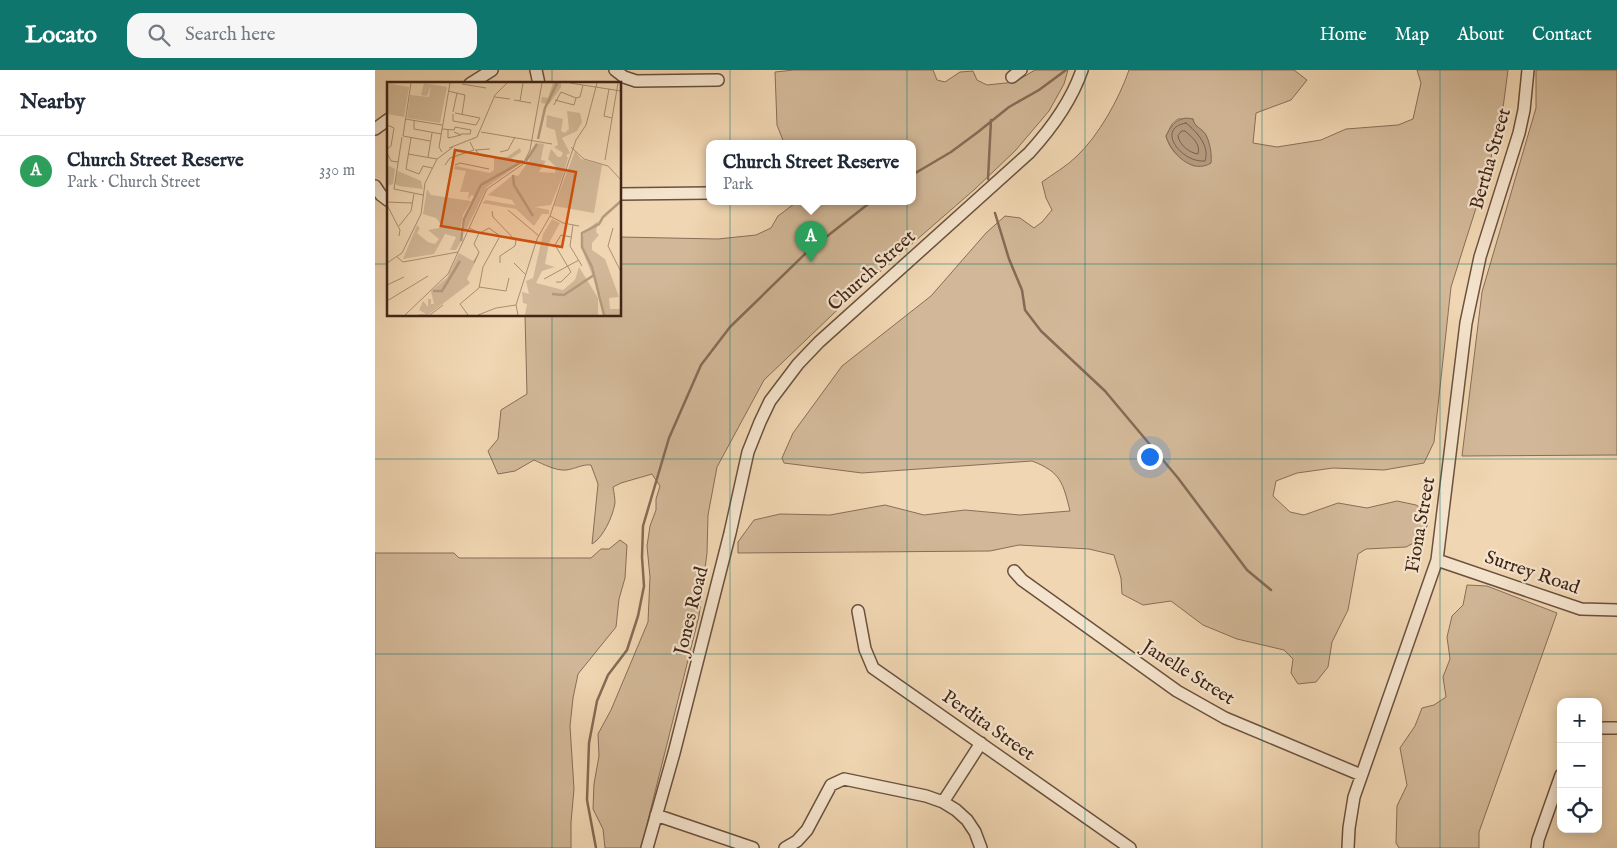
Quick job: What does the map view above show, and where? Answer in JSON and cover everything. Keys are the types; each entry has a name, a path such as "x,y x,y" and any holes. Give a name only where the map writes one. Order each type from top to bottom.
{"street":[{"path":"473,82 492,70"},
{"path":"615,70 636,81 718,80"},
{"name":"Church Street","path":"780,386 797,364 819,342 1029,154 1045,136 1061,112 1078,83 1082,70"},
{"name":"Bertha Street","path":"1480,257 1519,133 1524,110 1528,70"},
{"path":"375,129 387,120"},
{"path":"375,186 387,200"},
{"path":"621,194 706,193"},
{"name":"Fiona Street","path":"1348,848 1354,796 1437,560 1466,324 1480,257"},
{"name":"Jones Road","path":"647,848 730,533 748,452 760,422 780,386"},
{"name":"Surrey Road","path":"1437,560 1581,609 1617,610"},
{"name":"Janelle Street","path":"1013,571 1022,580 1177,691 1225,718 1361,775"},
{"name":"Perdita Street","path":"858,611 865,649 873,668 1131,848"},
{"path":"1602,728 1617,728"},
{"path":"943,802 981,743"},
{"path":"785,848 797,841 807,830 831,785 844,779 926,796 943,802 967,820 975,832 981,848"},
{"path":"1537,848 1538,840 1557,786"},
{"path":"656,815 753,848"}],"shaded area":[{"path":"794,70 933,70 937,80 945,82 960,72 973,71 977,80 987,85 1015,82 1035,70 1068,70 1064,84 1049,111 1015,151 975,189 853,295 764,380 717,467 708,515 707,553 699,616 641,848 605,848 603,829 593,809 594,784 599,756 598,734 611,710 648,622 650,577 647,546 660,486 652,474 613,487 615,503 612,514 604,532 592,544 598,484 591,465 562,470 534,460 515,471 498,474 488,451 498,439 501,410 527,394 525,316 621,316 621,237 718,239 756,235 771,228 778,216 793,205 916,205 916,140 783,140 777,125 775,72"},
{"path":"1129,70 1294,70 1307,80 1291,100 1256,113 1253,143 1277,147 1321,140 1346,129 1398,125 1413,119 1421,83 1417,70 1508,70 1501,123 1451,287 1434,442 1424,463 1384,470 1333,468 1297,473 1276,481 1273,496 1290,512 1304,515 1338,503 1367,508 1397,501 1416,505 1426,511 1428,523 1423,538 1406,547 1366,549 1358,554 1348,610 1332,642 1328,667 1316,682 1298,684 1291,673 1293,659 1284,650 1237,639 1203,625 1171,601 1143,605 1122,594 1121,578 1114,555 1089,549 1019,545 990,551 738,553 738,542 754,520 780,514 830,515 885,505 924,515 965,510 1020,515 1070,511 1063,486 1055,474 1032,461 862,473 784,463 782,458 793,433 842,366 931,296 986,233 1005,216 1020,218 1034,228 1042,222 1052,210 1046,198 1042,182 1069,163 1093,138 1114,104","holes":["1178,119 1193,119 1207,137 1211,158 1194,166 1176,154 1166,136 1172,124"]},
{"path":"1536,70 1617,70 1617,455 1462,456 1482,292 1536,108"},
{"path":"620,540 627,545 625,578 619,599 616,627 578,674 573,698 570,726 574,789 571,848 375,848 375,553 454,553 459,558 591,558 601,549 609,549"},
{"path":"1467,585 1487,586 1557,613 1479,832 1479,848 1399,848 1396,843 1397,806 1407,785 1400,748 1415,726 1422,708 1434,705 1446,697 1443,677 1450,659 1447,637 1452,616 1463,605"}],"water":[{"path":"1186,118 1193,119 1195,124 1206,135 1209,141 1211,163 1204,166 1190,164 1172,149 1166,136 1176,122"}],"waterway":[{"path":"916,173 951,152 1009,107 1039,90 1066,70"},
{"path":"988,179 991,120"},
{"path":"596,848 587,800 589,743 597,701 608,675 627,650 638,616 644,586 642,557 643,526 669,438 701,365 730,327 807,252 867,205"},
{"path":"995,213 1009,259 1022,290 1025,310 1041,331 1105,391 1178,478 1247,570 1271,590"}],"place":[{"name":"Church Street Reserve","path":"811,262"}]}
